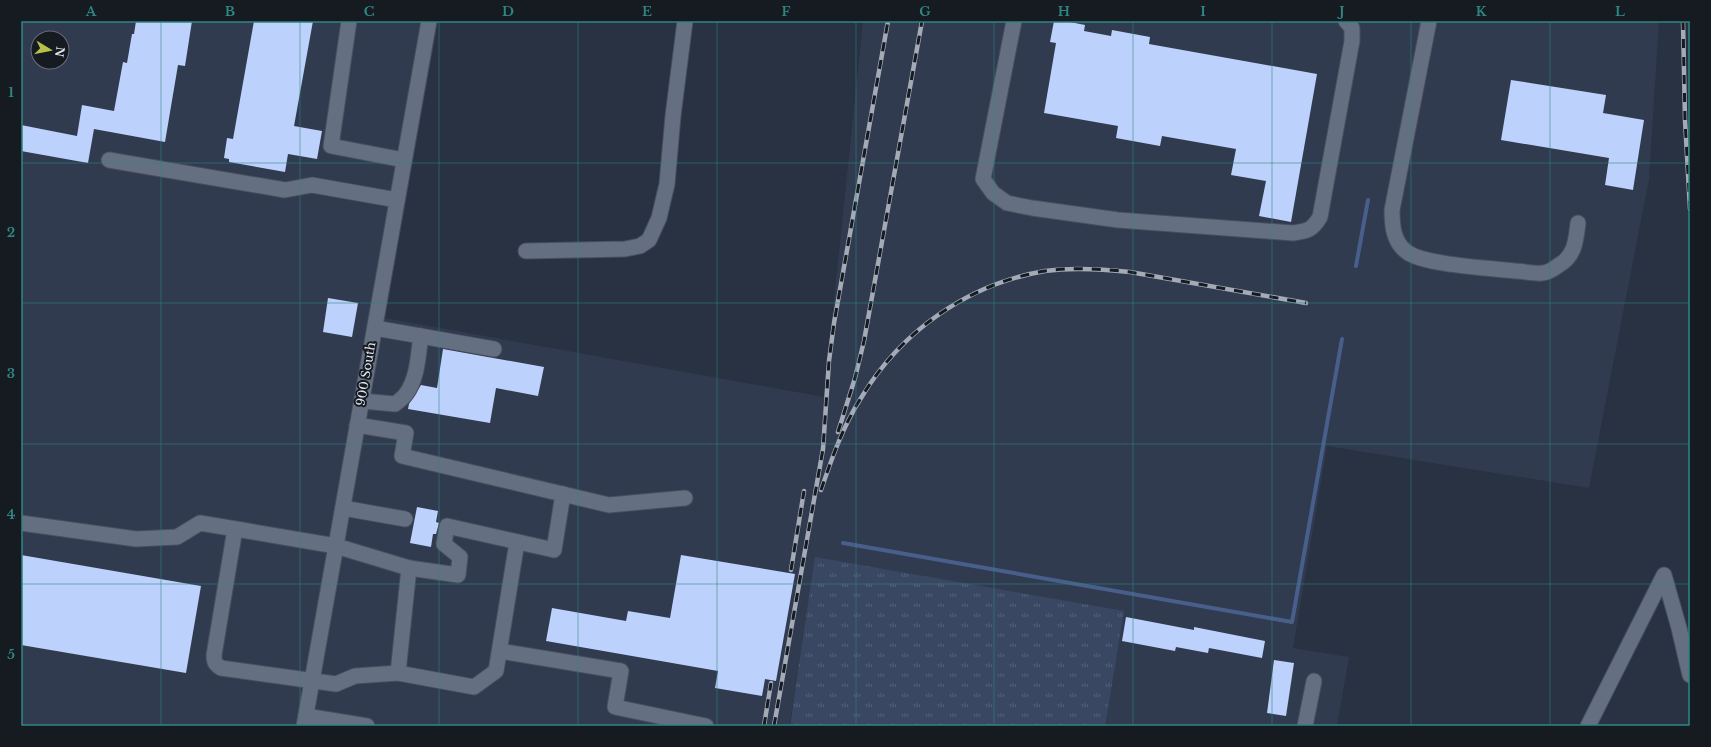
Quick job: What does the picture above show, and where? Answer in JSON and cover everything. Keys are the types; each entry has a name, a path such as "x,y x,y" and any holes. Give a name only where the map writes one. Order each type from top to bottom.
{"street":[{"path":"349,21 331,146 404,160"},
{"name":"900 South","path":"305,721 429,21"},
{"path":"526,251 625,249 640,246 649,240 659,218 667,184 672,116 685,21"},
{"path":"1014,21 983,179 993,193 1007,203 1118,220 1293,233 1304,232 1314,228 1320,217 1352,41 1352,28 1346,21"},
{"path":"1429,21 1392,210 1392,226 1396,240 1406,252 1422,259 1468,266 1543,273 1560,265 1571,255 1578,223"},
{"path":"109,160 285,190 312,184 397,200"},
{"path":"374,328 494,349"},
{"path":"362,401 395,404 406,395 415,374 422,336"},
{"path":"357,426 406,433 402,456 609,505 685,498"},
{"path":"21,523 136,539 177,537 200,523 336,546 409,568 458,575 460,557 444,544 447,526 554,550 563,494"},
{"path":"343,508 405,519"},
{"path":"235,528 214,661 221,668 336,684 355,676 398,673 474,687 496,671 517,542"},
{"path":"398,673 409,568"},
{"path":"1588,726 1664,575 1690,675"},
{"path":"500,651 621,671 615,707 706,726"},
{"path":"1305,726 1314,681"},
{"path":"305,721 367,726"}],"shaded area":[{"path":"21,21 438,21 385,318 824,397 863,21 1659,21 1649,179 1589,488 1327,446 1293,648 1349,657 1337,726 1101,726 817,569 789,726 21,726"}],"green space":[{"path":"815,557 1124,611 1105,726 790,726"}],"building":[{"path":"136,21 192,21 185,66 178,65 165,142 94,129 88,163 21,151 21,125 77,136 82,105 114,111 123,62 127,63"},
{"path":"254,21 313,21 294,126 322,131 317,159 288,154 285,172 229,162 229,159 224,158 227,138 233,139"},
{"path":"1054,21 1065,21 1085,25 1084,31 1111,36 1112,30 1150,37 1149,44 1317,74 1291,222 1259,216 1266,181 1231,175 1236,149 1162,136 1160,146 1116,138 1118,126 1044,113 1056,43 1050,42"},
{"path":"1511,80 1606,95 1603,113 1644,120 1633,190 1605,185 1609,158 1501,140"},
{"path":"328,298 358,303 352,337 323,332"},
{"path":"443,349 544,367 538,396 496,388 490,423 408,409 409,404 421,385 437,388"},
{"path":"417,507 438,511 436,522 439,523 436,534 433,534 431,547 410,543"},
{"path":"21,555 201,586 186,673 21,645"},
{"path":"681,555 795,574 776,681 765,679 762,696 715,688 718,671 546,641 552,608 626,621 628,611 670,618"},
{"path":"1126,617 1194,630 1194,627 1265,641 1262,658 1209,648 1208,653 1176,647 1175,651 1122,641"},
{"path":"1274,660 1294,663 1286,716 1267,713"}],"waterway":[{"path":"1356,266 1368,200"},
{"path":"843,543 1292,622 1342,339"}],"railway":[{"path":"774,726 823,449 829,361 834,323 888,21"},
{"path":"838,432 855,378 864,341 922,21"},
{"path":"1683,21 1685,120 1690,209"},
{"path":"821,490 843,431 861,398 877,374 916,332 939,314 963,299 989,287 1017,277 1045,271 1066,269 1098,269 1130,272 1306,303"},
{"path":"791,570 804,491"},
{"path":"764,726 771,683"}]}
